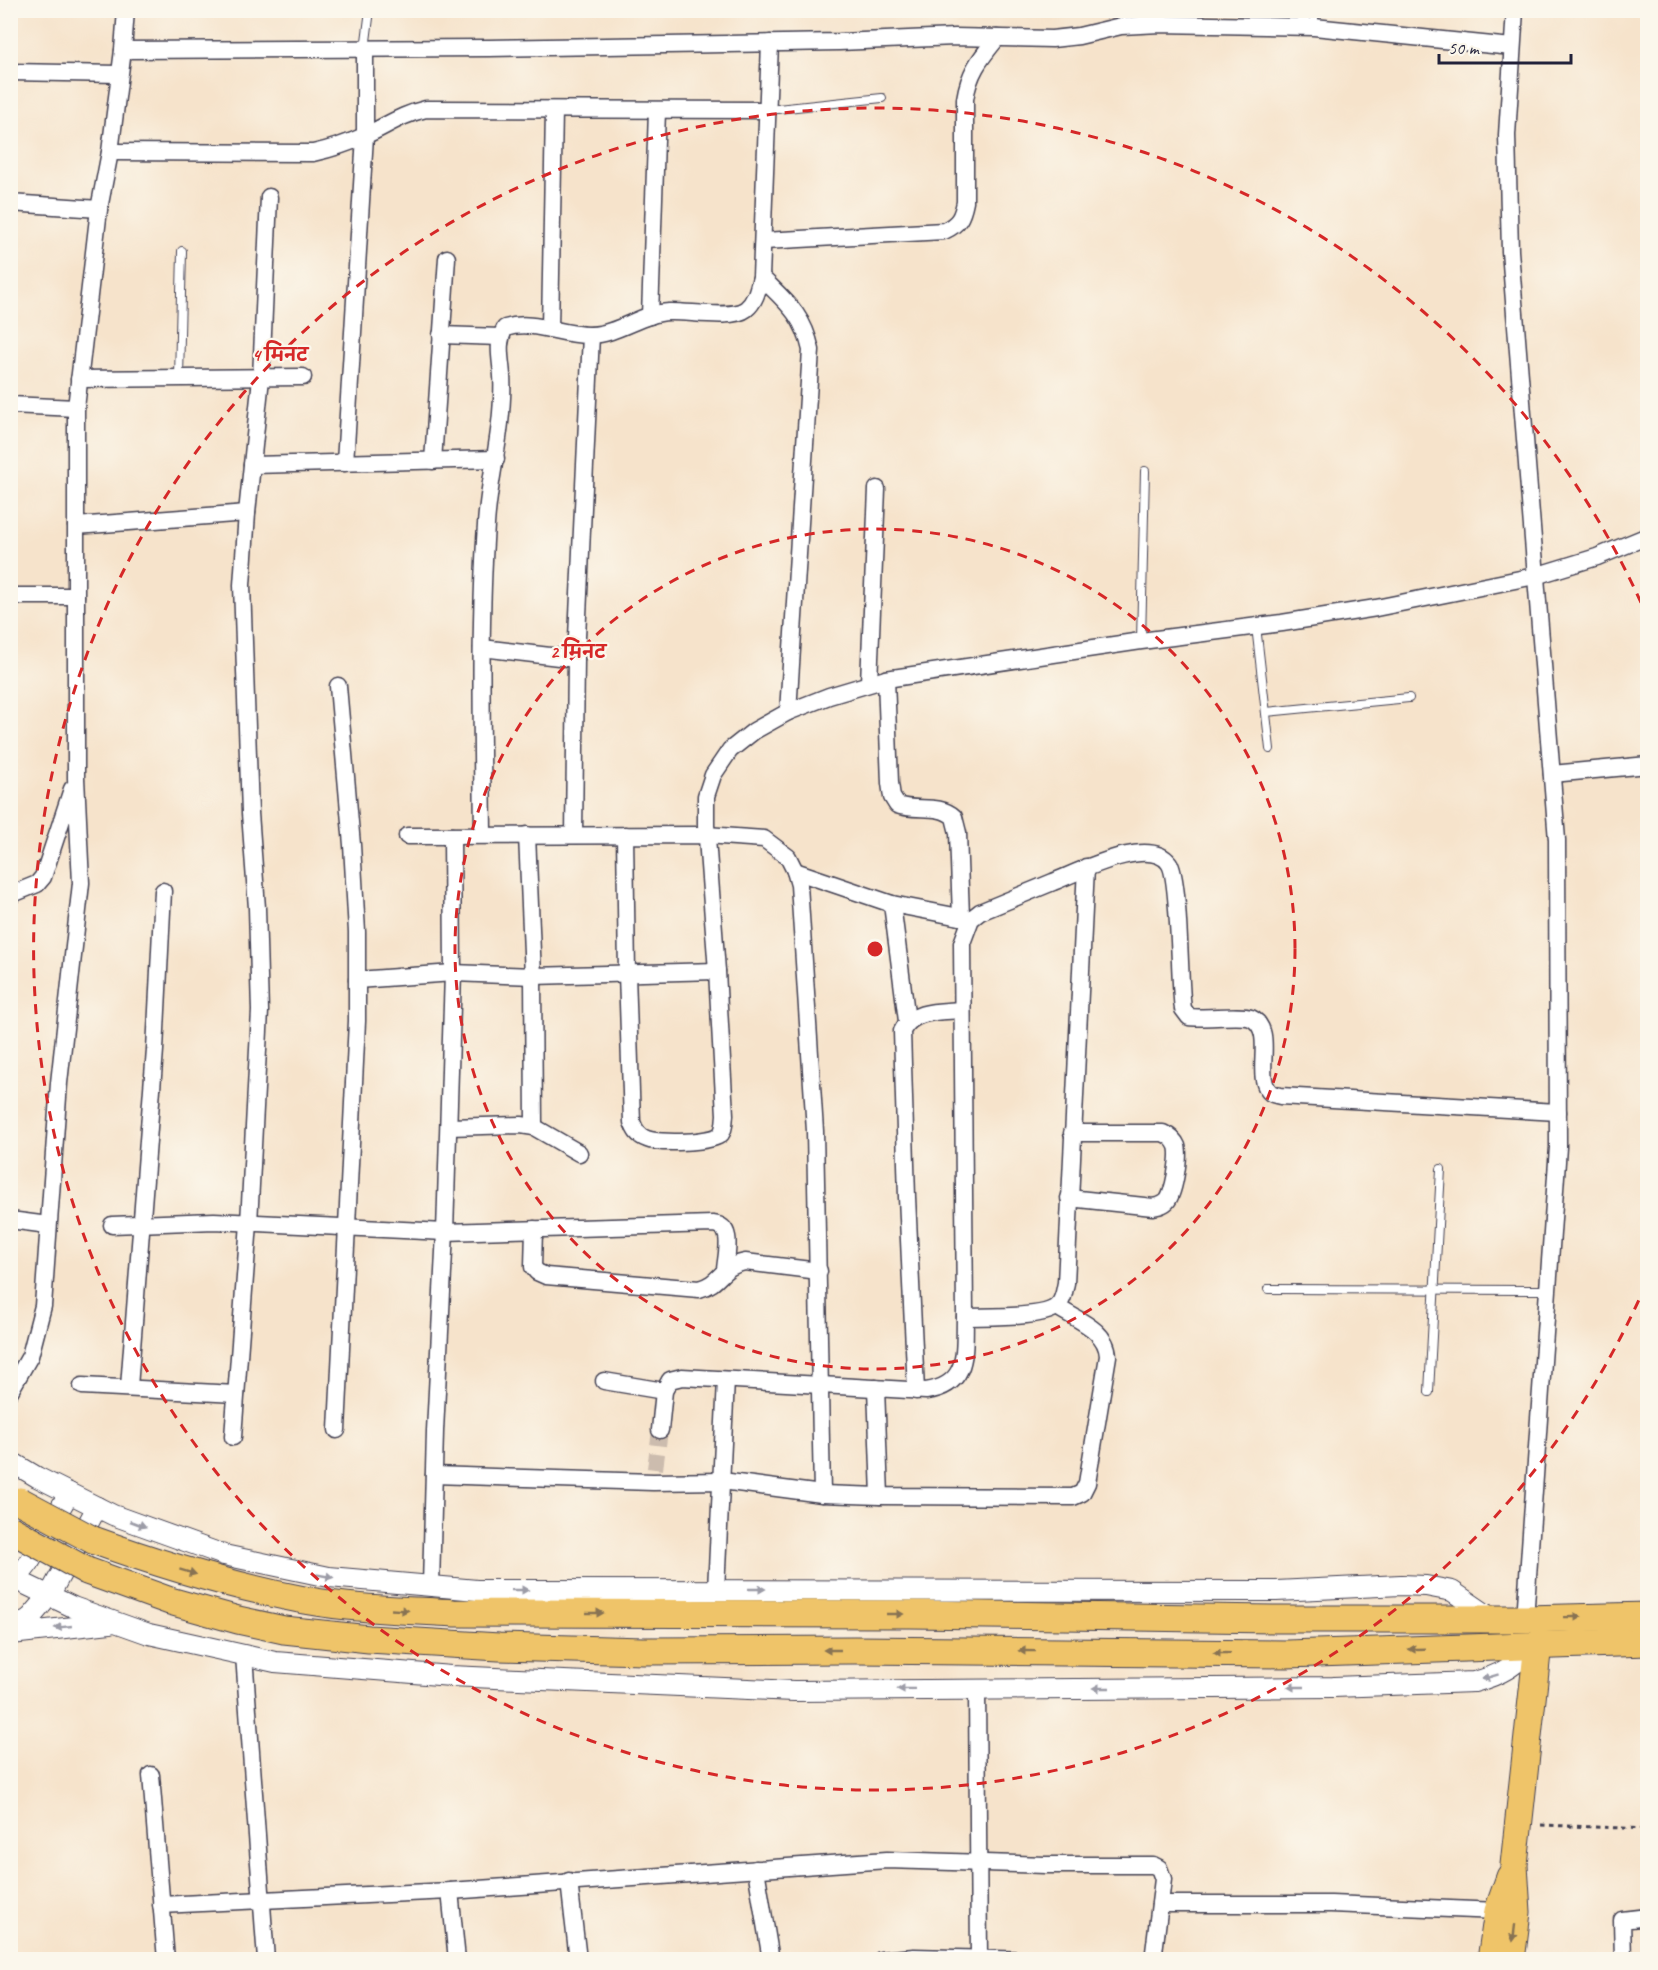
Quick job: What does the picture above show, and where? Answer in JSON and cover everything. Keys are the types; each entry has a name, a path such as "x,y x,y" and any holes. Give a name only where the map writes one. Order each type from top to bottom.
{"highway":[{"path":"15,1498 93,1540 145,1559 220,1581 306,1600 384,1610 454,1613 910,1614 1273,1619 1647,1616"},
{"path":"10,1529 87,1570 170,1601 284,1630 369,1639 499,1647 643,1651 855,1650 1287,1654 1647,1642"},
{"path":"1511,1959 1517,1912 1514,1864 1538,1644"},
{"path":"1491,1959 1498,1911 1514,1864"}],"street":[{"path":"10,1391 30,1356 43,1306 59,1083 81,883 76,778 76,408 99,209 110,152 123,50 126,10"},
{"path":"1515,10 1507,135 1510,250 1557,840 1558,1147 1526,1618"},
{"path":"123,50 770,43 955,37 1061,38 1121,26 1314,19 1512,47"},
{"path":"764,241 945,231 956,226 963,214 965,202 967,82 971,72 997,38"},
{"path":"483,835 482,648 486,524 501,410 500,337 505,328 517,324 591,335 611,331 667,312 736,314 746,309 756,297 762,276 770,43"},
{"path":"345,463 365,136 366,49"},
{"path":"10,72 119,74"},
{"path":"110,152 313,153 337,147 365,136 406,114 426,109 768,110"},
{"path":"550,329 554,110"},
{"path":"650,316 657,111"},
{"path":"233,1437 249,1223 261,1011 250,813 242,585 261,378 269,197"},
{"path":"10,203 99,209"},
{"path":"433,460 447,258"},
{"path":"762,276 798,315 807,333 811,350 788,712"},
{"path":"441,335 500,337"},
{"path":"574,835 576,659 591,335"},
{"path":"79,379 303,377"},
{"path":"10,405 76,408"},
{"path":"252,465 496,459"},
{"path":"869,683 877,489"},
{"path":"76,526 247,513"},
{"path":"625,835 632,1122 636,1132 646,1139 657,1142 712,1140 720,1135 724,1126 717,971 706,835 706,796 714,775 730,750 754,731 788,712 886,679 1376,608 1535,576 1598,557 1647,536"},
{"path":"10,596 76,596"},
{"path":"482,648 576,659"},
{"path":"660,1430 664,1391 670,1380 682,1377 916,1391 940,1389 952,1381 963,1359 965,1317 962,943 966,918 958,833 954,817 943,810 906,809 897,805 892,797 886,679"},
{"path":"337,1430 345,1229 357,1021 357,932 338,686"},
{"path":"1552,774 1647,765"},
{"path":"10,895 37,884 43,877 76,778"},
{"path":"527,835 533,976 534,1127"},
{"path":"407,836 706,835 764,839 788,857 799,885 815,1131 822,1494"},
{"path":"431,1586 446,1232 453,973 452,836"},
{"path":"795,871 892,904 966,918 1086,867 1127,855 1145,852 1158,854 1169,863 1175,885 1183,1009 1190,1017 1250,1017 1258,1023 1263,1033 1265,1084 1271,1092 1280,1096 1558,1112"},
{"path":"965,1317 1044,1313 1057,1307 1063,1297 1066,1283 1086,867"},
{"path":"129,1387 155,1050 163,891"},
{"path":"892,904 907,1021 902,1031 902,1043 916,1391"},
{"path":"357,980 453,973 533,976 717,971"},
{"path":"907,1021 918,1015 962,1010"},
{"path":"448,1127 521,1125 534,1127 579,1153"},
{"path":"1069,1198 1153,1207 1161,1205 1167,1202 1172,1193 1178,1153 1172,1137 1163,1133 1072,1133"},
{"path":"10,1220 48,1226"},
{"path":"112,1225 214,1221 446,1232 720,1224 726,1230 727,1237 725,1270"},
{"path":"534,1229 533,1266 537,1272 546,1276 699,1289 709,1286 733,1264 745,1262 819,1271"},
{"path":"434,1475 654,1476 722,1481 822,1494 1073,1497 1082,1493 1087,1484 1108,1356 1104,1339 1057,1307"},
{"path":"716,1590 726,1380"},
{"path":"604,1381 664,1391"},
{"path":"82,1386 236,1394"},
{"path":"876,1388 880,1496"},
{"path":"10,1461 69,1494 113,1515 224,1555 329,1577 477,1590 1276,1591 1401,1585 1426,1586 1452,1592 1493,1619"},
{"path":"69,1494 29,1563 12,1582 149,1634 275,1662 451,1676 794,1691 1333,1687 1474,1682 1496,1677 1509,1670 1538,1644"},
{"path":"10,1634 31,1617 49,1596 97,1507"},
{"path":"10,1634 116,1622"},
{"path":"244,1655 266,1959"},
{"path":"977,1689 979,1959"},
{"path":"151,1775 166,1959"},
{"path":"161,1905 450,1891 887,1860 1045,1865 1153,1865 1162,1872 1153,1959"},
{"path":"756,1869 771,1959"},
{"path":"569,1881 578,1959"},
{"path":"450,1891 457,1959"},
{"path":"1160,1904 1331,1904 1498,1911"},
{"path":"1623,1959 1622,1920 1647,1917"},
{"path":"881,1959 914,1957 1031,1959"}],"lane":[{"path":"366,49 370,10"},
{"path":"768,110 882,98"},
{"path":"179,378 182,251"},
{"path":"1140,641 1145,471"},
{"path":"1256,626 1270,749"},
{"path":"1266,712 1409,698"},
{"path":"1429,1392 1441,1169"},
{"path":"1268,1289 1548,1290"}],"path":[{"path":"1518,1824 1647,1829"}],"tunnel":[{"path":"655,1469 660,1430"}]}
